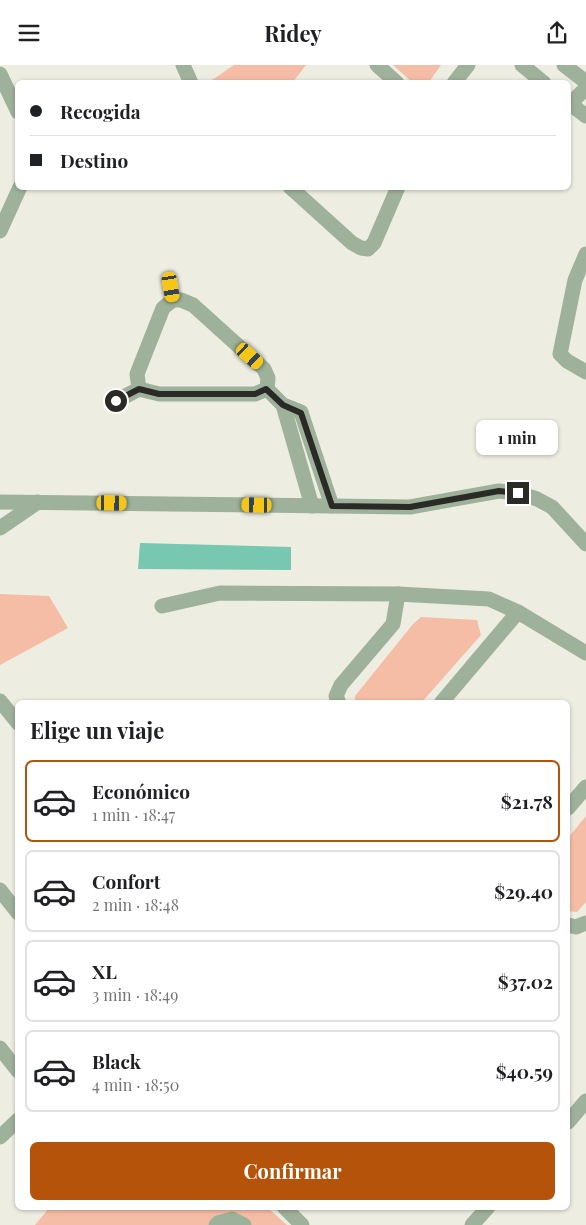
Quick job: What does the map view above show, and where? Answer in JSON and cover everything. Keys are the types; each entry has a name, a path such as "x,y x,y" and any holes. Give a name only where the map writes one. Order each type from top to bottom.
{"street":[{"path":"183,65 190,80"},
{"path":"377,65 394,80"},
{"path":"456,80 468,65"},
{"path":"522,65 540,80"},
{"path":"564,65 586,82"},
{"path":"0,74 15,106"},
{"path":"571,102 586,88"},
{"path":"571,105 586,116"},
{"path":"0,231 19,190"},
{"path":"293,190 352,243 361,248 368,249 374,243 397,190"},
{"path":"586,254 575,280 560,354 567,361 586,372"},
{"path":"139,389 137,374 163,308 172,294 181,301 193,305 264,369 268,378 266,389"},
{"path":"116,401 139,389 159,394 255,394 266,389"},
{"path":"266,389 283,405 301,413 332,506"},
{"path":"283,405 312,506"},
{"path":"0,502 410,507 499,491 518,493 537,499 552,507 586,544"},
{"path":"0,528 38,502"},
{"path":"162,606 220,593 398,594 489,599 518,612 586,653"},
{"path":"338,700 336,696 341,685 393,624 398,594"},
{"path":"444,700 518,612"},
{"path":"0,701 15,719"},
{"path":"570,806 586,787"},
{"path":"0,891 15,909"},
{"path":"570,926 576,927 586,923"},
{"path":"0,1048 15,1067"},
{"path":"570,1120 586,1101"},
{"path":"0,1137 15,1123"},
{"path":"287,1210 302,1225"},
{"path":"472,1225 485,1210"},
{"path":"216,1225 232,1219 244,1225"}],"shaded area":[{"path":"234,65 306,65 295,80 212,80"},
{"path":"393,65 441,65 430,80 410,80"},
{"path":"0,594 49,596 68,628 0,665"},
{"path":"421,617 477,620 481,635 424,700 355,700 355,696 413,624"},
{"path":"586,816 586,902 577,912 570,911 570,836"},
{"path":"48,1210 270,1210 287,1225 35,1225"}],"water":[{"path":"140,543 291,547 291,570 138,569"}],"route":[{"path":"116,401 139,389 159,394 255,394 266,389 283,405 301,413 332,506 410,507 499,491 518,493"}]}
